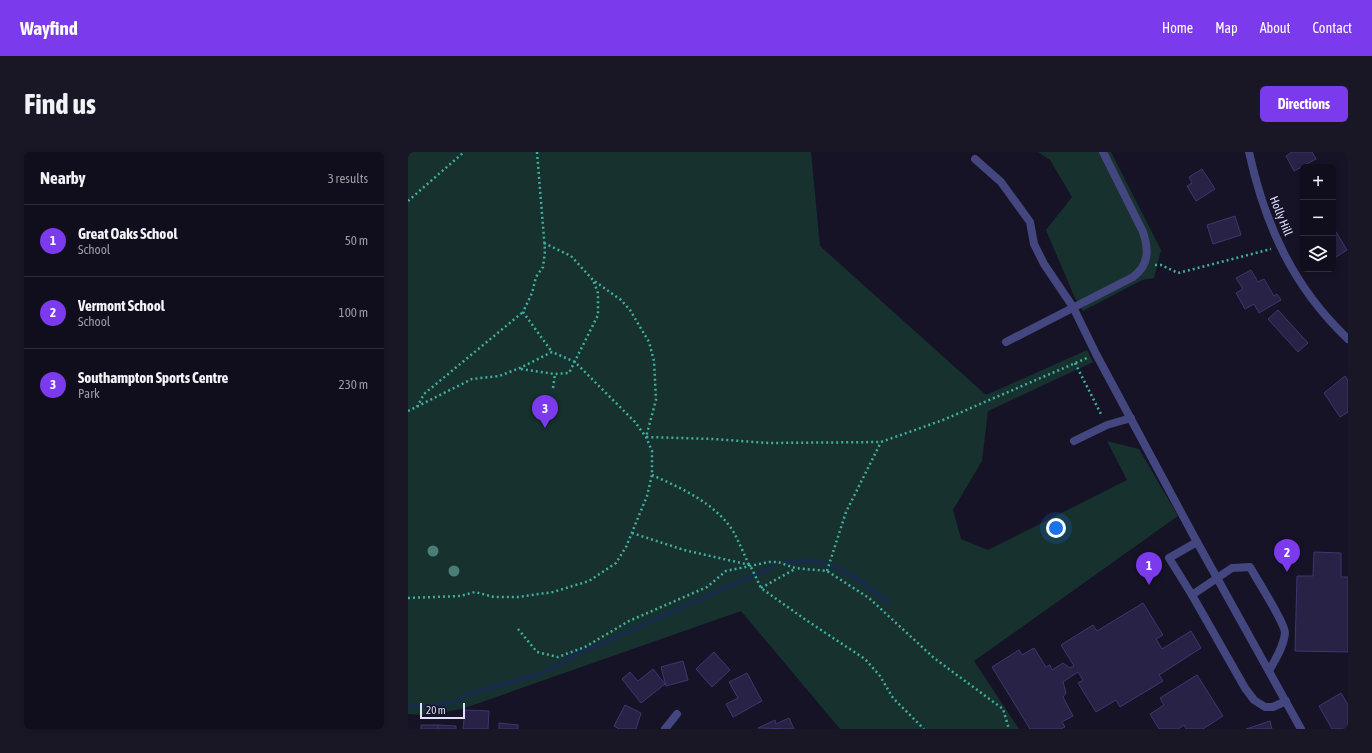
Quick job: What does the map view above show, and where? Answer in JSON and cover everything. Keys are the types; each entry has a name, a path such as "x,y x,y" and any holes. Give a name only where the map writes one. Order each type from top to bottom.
{"street":[{"path":"1006,342 1133,277 1139,272 1144,264 1148,255 1148,245 1144,232 1103,152"},
{"name":"Holly Hill","path":"1249,152 1255,180 1268,219 1280,246 1305,290 1318,309 1348,338"},
{"path":"975,159 1001,182 1030,222 1034,244 1044,264 1073,307 1096,354 1197,542 1302,729"},
{"path":"1074,442 1107,425 1131,418"},
{"path":"1197,542 1169,558 1245,688 1254,700 1265,707 1273,706 1286,701"},
{"path":"1192,595 1232,568 1250,567 1279,617 1285,632 1283,641 1269,671"},
{"path":"665,729 677,714"}],"path":[{"path":"408,201 464,152"},
{"path":"417,407 424,394 523,312 532,293 536,277 543,267 544,243 537,152"},
{"path":"520,368 555,374 569,373 598,315 598,293 592,280 571,256 544,243"},
{"path":"1144,264 1162,265 1178,273 1280,246"},
{"path":"592,280 608,288 621,300 630,310 649,342 654,361 656,400 646,437"},
{"path":"408,598 460,596 475,592 494,597 518,597 554,592 589,581 616,563 648,496 652,475 652,451 646,437 635,422 575,362 552,352 523,312"},
{"path":"408,411 472,380 499,376 520,368 552,352"},
{"path":"646,437 714,439 768,443 882,442 943,420 1096,354"},
{"path":"1075,363 1107,425"},
{"path":"553,388 555,374"},
{"path":"827,571 846,512 882,442"},
{"path":"652,475 680,488 714,509 732,530 761,588 865,659 880,676 893,698 924,729"},
{"path":"631,533 684,550 750,565"},
{"path":"518,629 537,652 558,657 585,647 629,621 707,588 726,571 750,565 778,562 795,568 827,571 869,598 934,658 1003,709 1009,729"},
{"path":"761,588 795,568"}],"green space":[{"path":"408,152 811,152 820,246 986,395 1087,350 1093,362 988,411 982,461 953,510 961,539 988,550 1127,480 1107,441 1139,449 1178,516 974,661 1019,729 840,729 741,611 462,709 426,715 408,714"},
{"path":"1038,152 1111,152 1161,250 1154,278 1142,280 1083,311 1074,296 1046,230 1072,197 1050,160"}],"building":[{"path":"1292,152 1312,152 1316,159 1307,164 1300,164 1300,168 1294,171 1286,156"},
{"path":"1202,169 1215,189 1196,201 1187,186 1192,183 1189,177"},
{"path":"1235,216 1241,235 1213,244 1207,225"},
{"path":"1336,232 1347,250 1336,257"},
{"path":"1251,270 1258,282 1264,279 1274,296 1277,294 1281,300 1259,313 1254,304 1245,309 1236,293 1243,289 1236,278"},
{"path":"1278,310 1308,343 1298,352 1268,319"},
{"path":"1345,376 1348,381 1348,412 1340,417 1324,393"},
{"path":"1314,552 1341,553 1341,577 1348,577 1348,652 1295,651 1297,576 1313,576"},
{"path":"1143,603 1163,635 1156,639 1162,649 1191,631 1201,648 1159,675 1163,681 1120,707 1116,700 1096,712 1078,683 1083,680 1078,672 1063,682 1066,693 1063,697 1073,716 1062,722 1065,727 1061,729 1030,729 992,667 1019,650 1022,655 1034,648 1046,667 1050,665 1052,670 1063,663 1070,668 1074,666 1061,645 1093,625 1097,631"},
{"path":"714,652 730,670 712,687 696,669"},
{"path":"683,661 688,680 666,686 661,667"},
{"path":"653,669 665,684 641,703 622,679 630,672 638,681"},
{"path":"747,673 762,701 733,717 726,704 738,698 729,682"},
{"path":"1197,675 1223,716 1203,729 1186,729 1184,725 1178,729 1159,729 1150,714 1164,705 1160,698"},
{"path":"1341,693 1348,705 1348,729 1332,729 1319,706"},
{"path":"625,705 641,713 636,729 619,729 614,726"},
{"path":"465,710 489,711 488,729 463,729"},
{"path":"789,718 794,729 758,728 775,720 776,724"},
{"path":"1270,721 1272,729 1246,729"},
{"path":"499,723 518,725 518,729 499,729"},
{"path":"421,725 438,725 438,729 421,729"},
{"path":"438,725 456,726 456,729 438,729"}],"waterway":[{"path":"786,562 811,561 832,566 853,576 889,603"},
{"path":"408,705 425,706 455,702 464,696 478,691 537,675 567,661 573,656 775,566"}],"place":[{"name":"Southampton Sports Centre","path":"545,428"},
{"name":"Vermont School","path":"1287,572"},
{"name":"Great Oaks School","path":"1149,585"}]}
